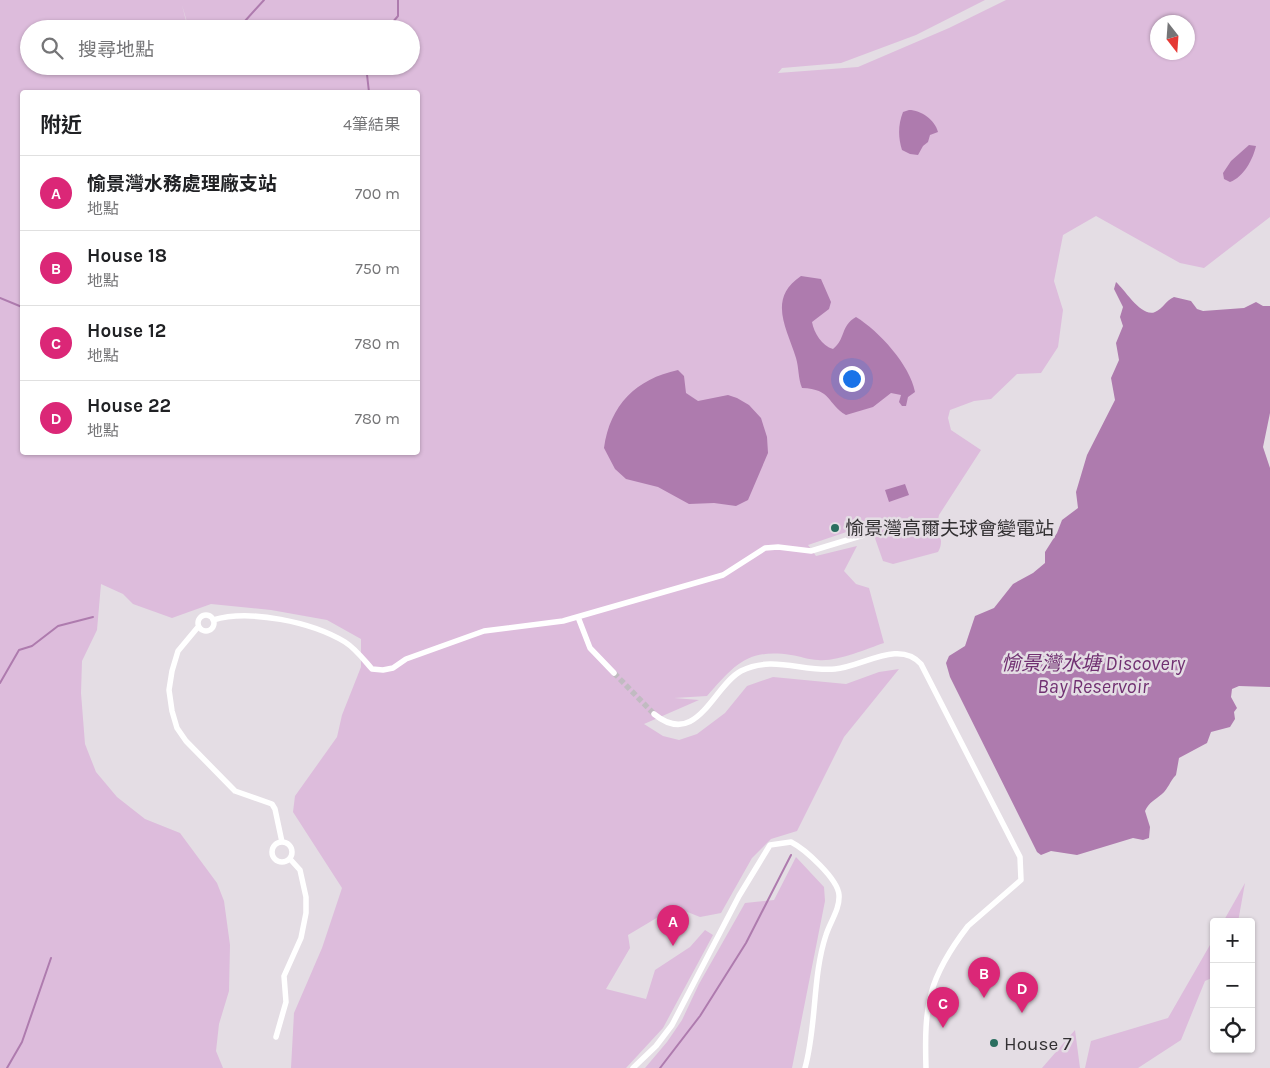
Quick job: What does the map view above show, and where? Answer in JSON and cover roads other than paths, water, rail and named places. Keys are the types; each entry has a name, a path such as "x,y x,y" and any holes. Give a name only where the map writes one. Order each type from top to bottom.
{"street":[{"path":"213,620 228,615 245,614 319,629 355,650 372,669 383,670 432,649 484,631 535,626 578,616 723,575 765,548 778,547 811,551 867,534"},
{"path":"198,627 205,631 210,630 214,625 213,620 210,616 202,616 199,619 198,627 178,651 169,690 177,728 186,741 235,791 272,804 275,809 282,842"},
{"path":"578,616 590,648 614,673"},
{"path":"654,714 674,723 693,720 702,713 740,671 768,663 780,663 812,669 835,669 899,653 916,658 921,664 1020,857 1022,869 1021,880 964,931 950,951 930,992 926,1017 926,1068"},
{"path":"282,842 288,844 292,849 290,859 279,862 272,856 274,846 282,842"},
{"path":"633,1068 656,1046 672,1025 763,854 770,845 791,842 807,853 833,882 839,895 836,910 824,938 805,1068"},
{"path":"276,1037 286,1002 284,976 304,929 306,905 300,870 290,859"}],"water":[{"path":"914,110 927,116 938,132 930,135 928,142 923,146 918,155 902,150 899,136 903,112"},
{"path":"1249,145 1256,146 1244,172 1230,182 1224,179 1223,173 1231,161"},
{"path":"801,276 821,279 831,302 829,309 812,322 819,338 825,345 833,349 840,341 847,324 856,317 865,323 892,350 907,371 915,392 908,397 906,406 902,406 899,402 901,395 891,393 873,407 846,415 824,394 812,389 802,388 796,358 782,314 785,294"},
{"name":"愉景灣水塘 Discovery Bay Reservoir","path":"1116,282 1139,307 1150,313 1158,311 1174,297 1191,301 1197,309 1203,311 1244,308 1256,302 1263,306 1270,306 1270,413 1263,447 1270,468 1270,687 1239,686 1232,689 1231,697 1237,708 1234,712 1235,719 1230,727 1211,732 1207,743 1179,758 1176,775 1164,792 1150,803 1145,811 1150,827 1149,838 1143,840 1133,838 1077,855 1051,851 1041,855 1037,852 950,677 946,663 949,656 965,646 975,616 994,608 1013,584 1033,573 1045,563 1045,552 1057,533 1062,520 1078,508 1076,492 1087,455 1115,400 1111,378 1119,360 1116,343 1123,326 1120,317 1123,307 1114,289"},
{"path":"678,370 684,376 686,393 698,401 728,395 749,405 761,418 767,437 768,453 748,500 736,506 714,503 689,504 658,487 626,479 615,469 604,448 612,419 628,396 650,380"},
{"path":"905,484 909,495 889,502 885,490"}],"waterway":[{"path":"246,20 264,0"},
{"path":"395,20 398,16 398,0"},
{"path":"367,75 369,90"},
{"path":"0,298 20,306"},
{"path":"0,683 19,650 32,646 58,626 93,617"},
{"path":"660,1068 700,1016 746,943 791,855"},
{"path":"7,1068 22,1042 51,958"}],"tunnel":[{"path":"614,673 654,714"}],"place":[{"name":"愉景灣高爾夫球會變電站","path":"835,528"},
{"name":"愉景灣水務處理廠支站","path":"673,946"},
{"name":"House 18","path":"984,998"},
{"name":"House 22","path":"1022,1013"},
{"name":"House 12","path":"943,1028"},
{"name":"House 7","path":"994,1043"}]}
